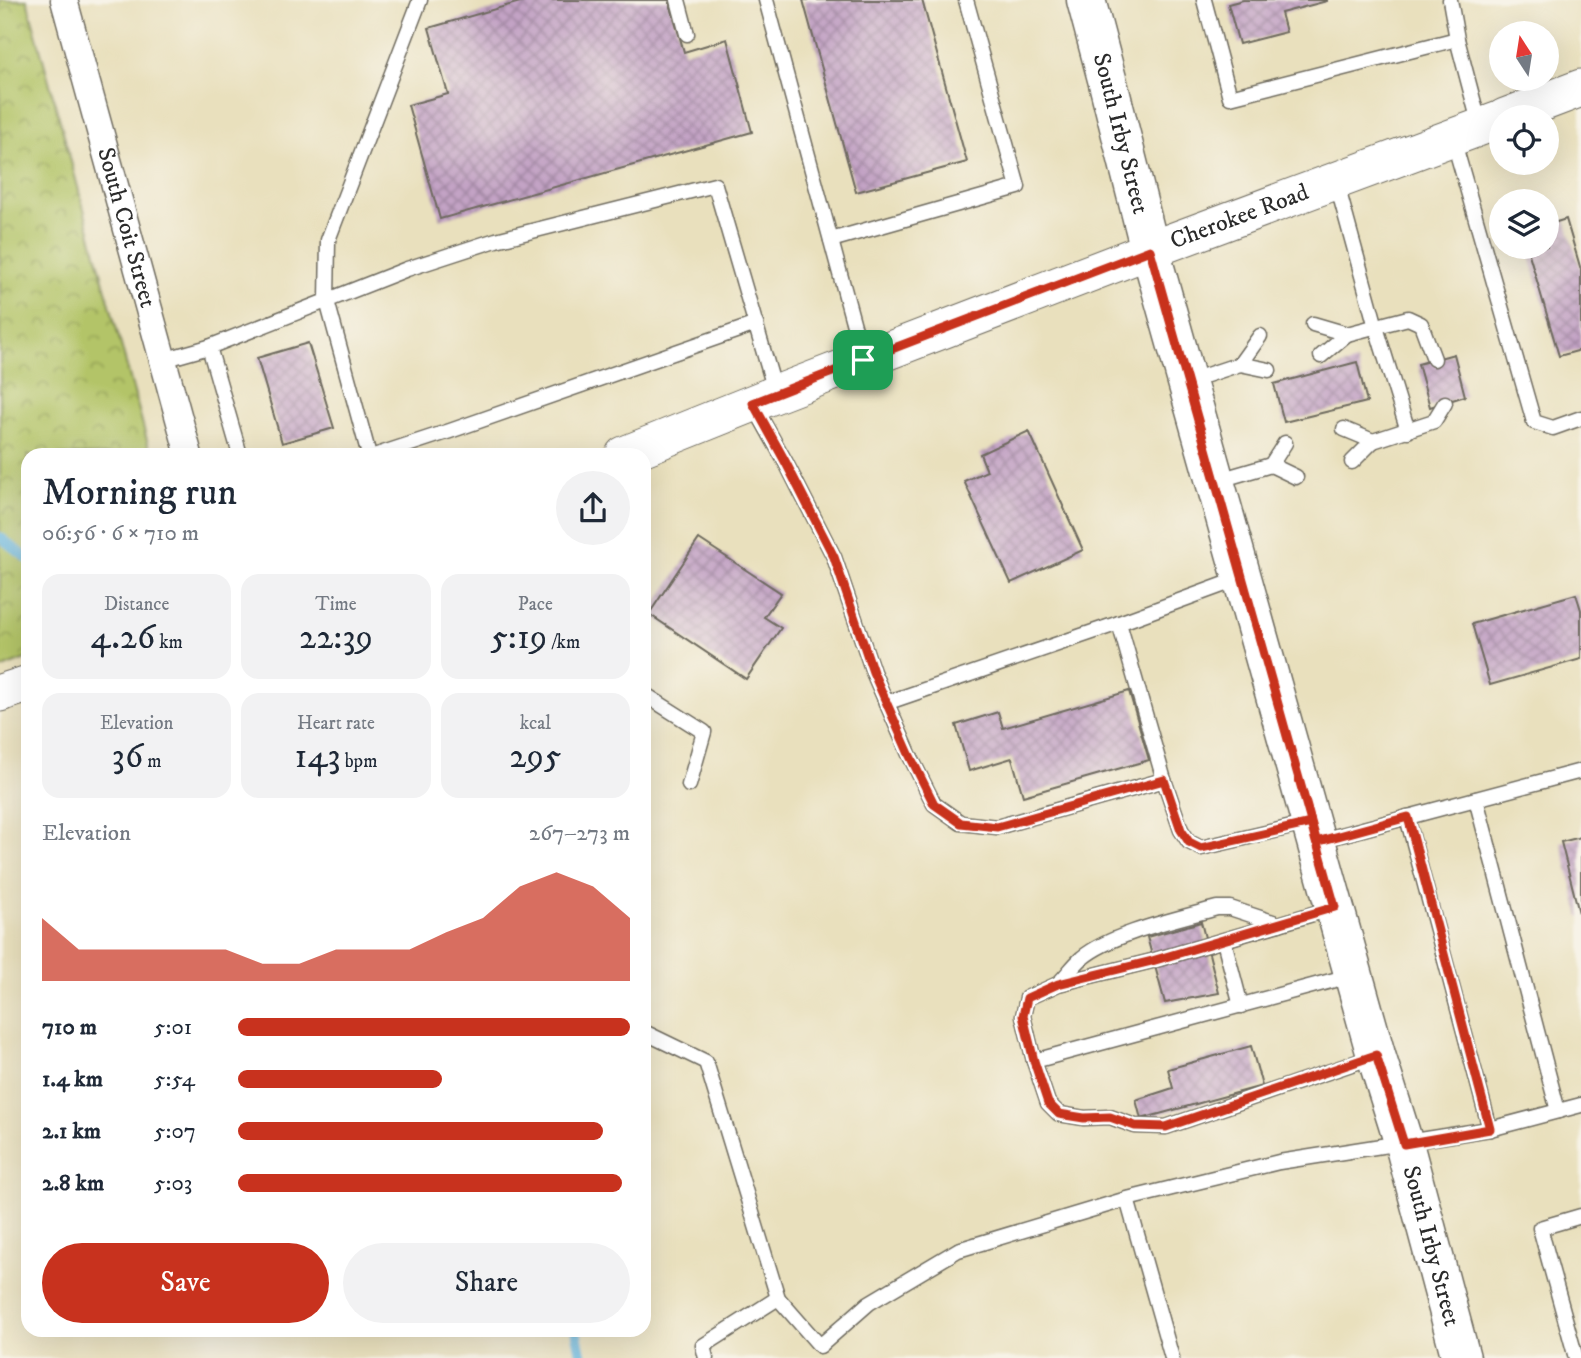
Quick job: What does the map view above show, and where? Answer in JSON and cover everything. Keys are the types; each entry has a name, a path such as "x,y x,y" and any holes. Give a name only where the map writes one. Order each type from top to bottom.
{"main road":[{"name":"South Irby Street","path":"1086,0 1150,250 1376,1055 1404,1144 1461,1358"}],"street":[{"name":"South Coit Street","path":"64,0 187,448"},
{"name":"Cherokee Road","path":"641,448 1150,250 1581,88"},
{"path":"0,693 21,686"}],"lane":[{"path":"367,448 327,301 328,240 420,0"},
{"path":"678,0 687,34"},
{"path":"766,0 863,360"},
{"path":"831,240 1018,187 965,0"},
{"path":"1203,0 1230,97 1457,39"},
{"path":"1450,0 1457,39 1485,125 1534,422 1553,428 1581,418"},
{"path":"1336,181 1408,431"},
{"path":"163,360 209,347 407,269 496,240 715,185 756,324 765,398 786,463 834,557 873,672 934,804 961,823 997,827 1164,780"},
{"path":"1321,356 1347,334 1408,318 1421,324 1434,359"},
{"path":"398,448 756,324"},
{"path":"1313,324 1347,334"},
{"path":"1240,364 1260,336"},
{"path":"209,347 238,448"},
{"path":"1188,381 1240,364 1269,370"},
{"path":"1352,462 1373,441 1434,421 1445,403"},
{"path":"1344,429 1373,441"},
{"path":"1215,481 1270,465 1285,443"},
{"path":"1270,465 1296,477"},
{"path":"886,702 1242,578"},
{"path":"1119,623 1181,830 1189,842 1201,848 1408,817 1581,771"},
{"path":"651,698 704,732 689,785"},
{"path":"1476,799 1558,1111"},
{"path":"1408,817 1490,1129"},
{"path":"1335,907 1224,941 1058,984 1027,998 1023,1016 1034,1061 1048,1103 1059,1114 1084,1118 1110,1117 1135,1126 1166,1127 1376,1055"},
{"path":"1058,984 1082,958 1099,947 1130,934 1217,908 1230,908 1279,924"},
{"path":"1224,941 1241,1006"},
{"path":"1034,1061 1354,975"},
{"path":"651,1035 706,1062 778,1298 817,1352 869,1303 958,1250 1127,1199 1279,1162 1490,1129 1581,1105"},
{"path":"1127,1199 1172,1358"},
{"path":"1576,1358 1540,1227 1581,1216"},
{"path":"706,1358 703,1346 778,1298"}],"green space":[{"path":"0,0 27,0 149,448 21,448 21,661 0,669"}],"building":[{"path":"527,0 669,0 684,52 727,39 752,132 440,219 408,105 448,94 429,28"},
{"path":"803,0 922,0 967,162 856,192"},
{"path":"1243,0 1327,1 1281,13 1286,32 1239,44 1228,4"},
{"path":"1566,219 1581,270 1581,350 1559,356 1531,259 1559,259 1559,221"},
{"path":"308,343 334,428 282,443 257,358"},
{"path":"1454,354 1465,396 1430,407 1418,364"},
{"path":"1357,362 1367,402 1284,422 1274,384"},
{"path":"1029,431 1083,550 1011,583 964,481 987,471 980,454"},
{"path":"699,539 781,593 764,617 781,628 746,679 651,615 651,611"},
{"path":"1576,594 1581,610 1581,659 1490,685 1472,624"},
{"path":"1129,691 1149,760 1023,796 1012,758 969,771 956,725 998,712 1003,728"},
{"path":"1581,837 1581,917 1580,917 1561,842"},
{"path":"1201,922 1219,993 1165,1003 1147,937"},
{"path":"1251,1046 1262,1086 1141,1119 1136,1100 1173,1088 1168,1069"}],"waterway":[{"path":"0,537 21,554"},
{"path":"578,1337 582,1358"}],"route":[{"path":"863,360 753,403 834,557 873,672 934,804 961,823 997,827 1164,780 1181,830 1189,842 1201,848 1311,823 1316,842 1408,817 1490,1129 1404,1144 1376,1055 1166,1127 1135,1126 1110,1117 1084,1118 1059,1114 1048,1103 1023,1016 1027,998 1058,984 1224,941 1335,907 1311,823 1215,481 1188,381 1150,250 863,360"}]}
